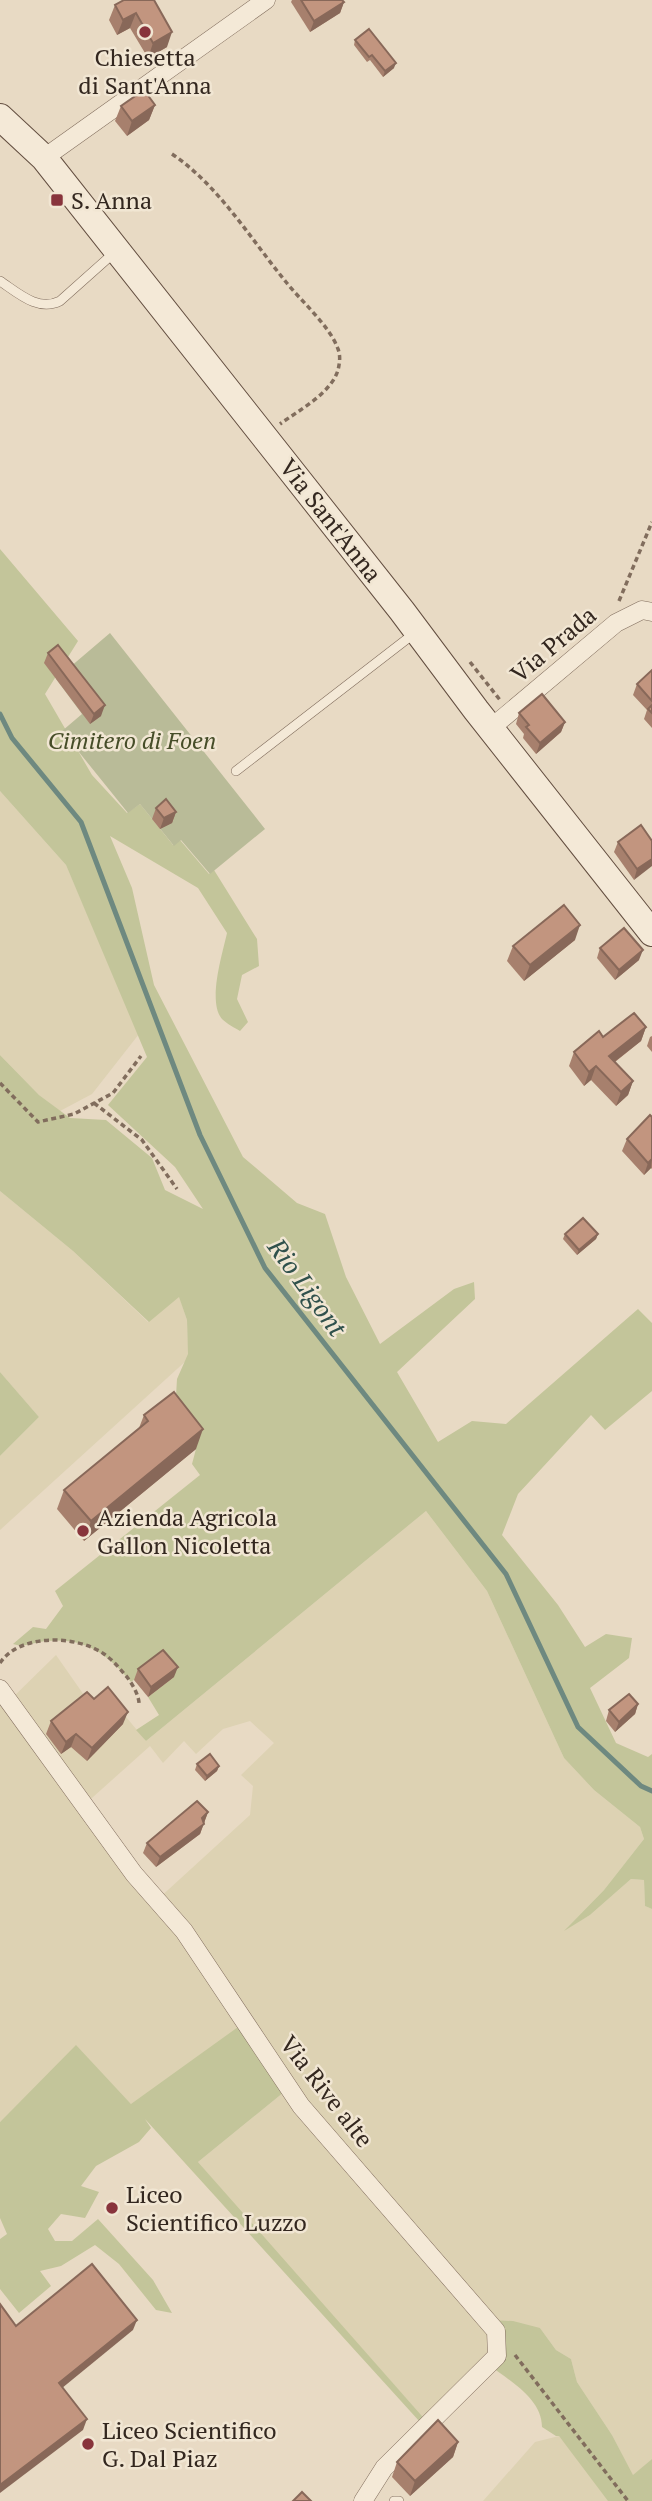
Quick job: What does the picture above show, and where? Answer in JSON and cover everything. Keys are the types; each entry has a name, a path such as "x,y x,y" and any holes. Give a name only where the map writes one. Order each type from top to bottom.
{"main road":[{"name":"Via Sant'Anna","path":"0,117 44,158 265,436 652,933"}],"street":[{"path":"44,158 266,0"},
{"name":"Via Prada","path":"491,728 617,623 642,610 652,612"},
{"name":"Via Rive alte","path":"0,1689 134,1874 184,1931 301,2106 496,2331"},
{"path":"363,2501 384,2468 497,2356 496,2331"}],"lane":[{"path":"0,281 39,305 51,306 117,250"},
{"path":"236,771 417,631"}],"path":[{"path":"172,153 226,205 323,326 340,352 338,372 325,389 265,436"},
{"path":"617,623 616,607 652,522"},
{"path":"0,1083 38,1122 74,1114 113,1093 141,1056"},
{"path":"94,1103 142,1140 177,1189"},
{"path":"0,1663 20,1646 69,1640 103,1653 119,1668 131,1682 140,1702 139,1706"},
{"path":"496,2331 628,2501"}],"shaded area":[{"path":"0,791 66,865 139,1034 92,1094 60,1111 39,1095 0,1055"},
{"path":"0,1191 73,1251 148,1322 179,1296 187,1320 188,1359 0,1530 0,1456 39,1417 0,1372"},
{"path":"426,1511 487,1591 564,1758 594,1790 640,1827 644,1839 604,1890 567,1928 590,1915 631,1879 644,1880 645,1906 652,1909 652,2459 633,2476 612,2435 577,2382 571,2359 556,2350 540,2328 497,2356 429,2424 260,2234 198,2162 289,2088 131,2104 76,2046 0,2122 0,1689 8,1702 56,1655 93,1708 117,1706 146,1741","holes":["250,1721 274,1743 241,1775 253,1786 250,1815 157,1900 83,1806 150,1746 163,1763 184,1741 196,1754 223,1729"]},
{"path":"559,2436 612,2501 483,2501 535,2442"}],"green space":[{"path":"0,549 78,641 45,694 92,775 127,813 140,804 173,845 180,840 209,874 214,870 257,939 259,966 242,975 237,999 248,1022 240,1031 224,1021 218,1011 217,977 227,933 198,888 110,836 132,888 154,985 243,1157 297,1203 325,1214 346,1277 380,1344 454,1289 474,1282 475,1299 397,1372 438,1442 472,1421 506,1424 638,1309 652,1323 652,1391 605,1430 591,1415 518,1494 502,1535 558,1605 585,1647 606,1634 632,1638 629,1658 590,1688 616,1743 648,1757 652,1754 652,1909 645,1906 644,1880 631,1879 590,1915 564,1931 604,1890 644,1839 640,1827 594,1790 564,1758 487,1591 426,1511 146,1741 136,1730 159,1715 148,1697 174,1677 159,1661 131,1682 104,1655 83,1645 60,1640 13,1644 33,1627 46,1629 63,1606 55,1591 200,1475 192,1464 196,1449 176,1396 177,1379 188,1354 187,1320 179,1297 149,1322 73,1251 0,1191 0,1055 39,1095 70,1118 106,1120 152,1158 165,1190 203,1209 175,1167 108,1105 147,1057 66,865 0,791"},
{"name":"Cimitero di Foen","path":"110,633 265,829 210,874 181,840 174,846 140,804 128,813 62,731 82,714 56,679"},
{"path":"0,1372 39,1417 0,1456"},
{"path":"245,2022 289,2088 198,2162 429,2424 420,2422 145,2119 151,2128 139,2142 96,2166 81,2186 99,2192 85,2218 61,2214 48,2229 55,2241 72,2241 98,2219 153,2280 172,2313 156,2310 119,2264 95,2245 61,2266 40,2271 51,2286 19,2313 0,2289 0,2239 7,2234 0,2218 0,2122 76,2045 131,2104"},
{"path":"487,2320 513,2321 540,2328 556,2350 571,2359 577,2382 612,2435 633,2475 652,2459 652,2501 608,2501 559,2436 542,2427 541,2417 531,2399 489,2365"}],"building":[{"path":"124,0 154,0 172,32 153,43 136,13 123,20 115,5"},
{"path":"301,0 342,0 344,2 314,21"},
{"path":"369,29 396,63 385,71 355,40"},
{"path":"144,90 155,105 132,121 121,106"},
{"path":"58,645 105,705 94,714 48,653"},
{"path":"652,670 652,701 637,684"},
{"path":"542,694 565,722 540,743 526,727 529,725 519,713"},
{"path":"166,799 176,812 164,818 156,808"},
{"path":"641,825 652,841 652,859 637,869 618,842"},
{"path":"564,905 580,925 530,965 513,946"},
{"path":"624,928 643,950 619,970 600,948"},
{"path":"634,1013 646,1027 609,1056 633,1081 621,1092 596,1066 589,1072 574,1052 599,1031 603,1037"},
{"path":"650,1115 652,1159 648,1163 627,1139"},
{"path":"583,1218 598,1234 579,1250 565,1234"},
{"path":"174,1392 203,1429 91,1521 64,1490 148,1421 144,1415"},
{"path":"163,1650 178,1667 151,1687 138,1669"},
{"path":"108,1687 128,1712 92,1748 76,1734 66,1742 51,1721 87,1692 94,1699"},
{"path":"629,1694 638,1704 619,1722 609,1710"},
{"path":"210,1754 219,1766 207,1776 197,1764"},
{"path":"197,1801 208,1812 202,1818 204,1824 160,1857 147,1843"},
{"path":"92,2264 137,2320 59,2383 87,2419 0,2485 0,2304 16,2326"},
{"path":"438,2420 458,2442 415,2481 397,2462"},
{"path":"302,2492 311,2501 293,2501"}],"waterway":[{"name":"Rio Ligont","path":"0,714 12,738 81,822 200,1135 265,1268 506,1574 578,1727 641,1786 652,1791"}],"place":[{"name":"Chiesetta di Sant'Anna","path":"145,32"},
{"name":"S. Anna","path":"57,200"},
{"name":"Azienda Agricola Gallon Nicoletta","path":"83,1531"},
{"name":"Liceo Scientifico Luzzo","path":"112,2208"},
{"name":"Liceo Scientifico G. Dal Piaz","path":"88,2444"}]}
